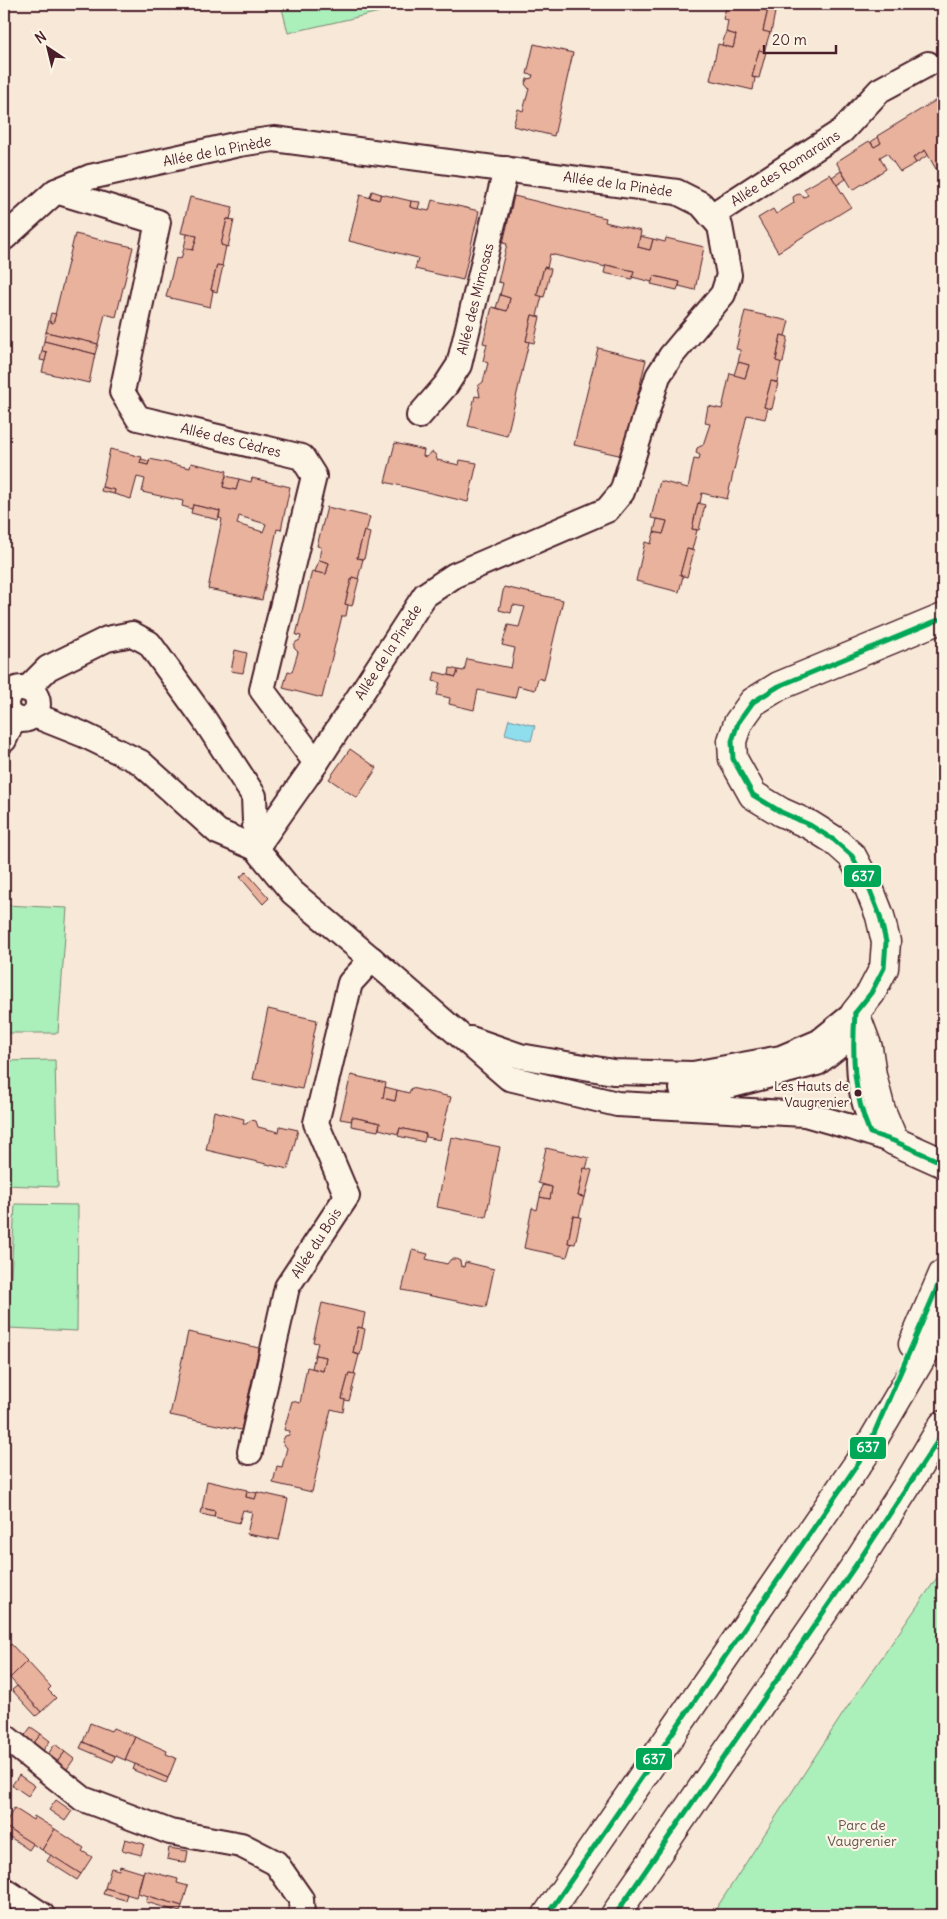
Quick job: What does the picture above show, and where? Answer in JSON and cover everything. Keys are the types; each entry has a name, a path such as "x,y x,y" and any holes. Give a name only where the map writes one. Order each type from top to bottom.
{"main road":[{"path":"942,1162 882,1137 881,1110 868,1048 855,1014 871,993 884,968 886,942 880,916 869,888 852,856 834,840 810,825 780,812 753,795 733,760 732,742 738,723 753,702 779,686 943,618"},
{"path":"866,1452 943,1274"},
{"path":"547,1915 866,1452 943,1321"},
{"path":"614,1915 860,1560 943,1425"},
{"path":"908,1484 943,1433"}],"street":[{"name":"Allée des Romarains","path":"711,216 842,131 880,90 928,64"},
{"name":"Allée de la Pinède","path":"4,238 56,191 90,177 239,144 274,139 677,192 701,204 720,226 729,275 723,294 671,356 658,376 622,492 607,510 455,575 425,595 316,763 256,848"},
{"name":"Allée des Mimosas","path":"419,416 459,365 506,169"},
{"name":"Allée des Cèdres","path":"56,191 158,222 122,392 138,418 302,458 314,476 262,690 316,763"},
{"path":"256,848 254,796 204,719 149,643 132,634 107,639 14,687 8,695 5,705 10,715 24,717 82,734 140,762 218,832 256,848 292,892 509,1078 617,1104 734,1110 855,1139 882,1137"},
{"path":"4,740 24,717"},
{"name":"Allée du Bois","path":"250,1452 287,1288 347,1196 316,1123 350,983 372,959"},
{"path":"458,1034 520,1056 613,1072 693,1074 781,1058 819,1042 855,1014"},
{"path":"4,1736 83,1800 170,1832 241,1844 276,1863 301,1899 302,1915"},
{"path":"4,1890 42,1915"}],"green space":[{"path":"281,4 414,4 288,33"},
{"path":"4,905 67,908 58,1033 4,1033"},
{"path":"55,1060 58,1187 4,1185 4,1061"},
{"path":"15,1204 78,1205 77,1331 8,1328"},
{"name":"Parc de Vaugrenier","path":"943,1569 943,1915 712,1915 844,1712"}],"water":[{"path":"509,719 535,726 531,741 505,734"}],"building":[{"path":"727,4 773,4 772,6 769,5 763,31 770,32 764,52 759,50 752,77 755,78 753,90 710,80 718,44 733,48 736,35 726,32 728,20 723,19"},
{"path":"769,5 776,7 771,33 763,31"},
{"path":"726,32 736,35 733,48 722,45"},
{"path":"534,44 573,53 554,136 513,126 518,109 523,111 529,89 525,84 527,79 532,78 533,75 527,74"},
{"path":"759,50 766,52 759,78 752,77"},
{"path":"943,96 943,165 936,169 925,150 913,158 916,163 900,172 887,153 880,157 886,169 853,190 836,162 869,141 874,147 881,143 877,136"},
{"path":"878,137 881,143 874,147 871,142"},
{"path":"925,150 928,155 916,163 913,158"},
{"path":"841,171 846,179 837,185 832,177"},
{"path":"830,174 851,207 778,252 758,218 773,209 776,214 794,203 793,197 796,195 800,194 804,197 808,195 804,189"},
{"path":"372,191 381,194 379,200 370,197"},
{"path":"381,194 411,201 410,207 429,211 432,200 479,211 463,280 415,269 418,258 349,241 360,195 379,200"},
{"path":"514,196 606,218 605,222 641,231 638,247 650,250 653,239 665,242 666,238 704,247 695,290 679,286 680,282 654,276 652,282 632,277 634,271 606,265 606,267 550,254 547,268 544,267 537,295 542,296 537,316 532,315 526,341 529,342 507,436 468,426 475,396 480,397 478,386 483,382 488,363 483,361 487,344 483,343 492,307 507,311 510,298 500,295 503,283 498,282 507,244 503,243"},
{"path":"190,197 233,207 230,219 227,219 221,245 226,246 222,266 217,265 211,290 213,291 210,307 166,297 176,258 181,259 184,248 193,250 197,236 181,233"},
{"path":"411,201 420,202 418,209 410,207"},
{"path":"227,219 234,220 228,247 221,245"},
{"path":"75,234 133,247 116,317 105,314 98,344 46,332 49,321 53,323"},
{"path":"187,234 197,236 193,250 184,248"},
{"path":"640,236 653,239 650,250 638,247"},
{"path":"217,265 223,266 217,292 211,290"},
{"path":"606,265 634,271 632,279 604,273"},
{"path":"544,267 551,269 544,297 537,295"},
{"path":"654,276 680,282 677,290 651,284"},
{"path":"500,295 510,298 507,311 496,308"},
{"path":"745,311 789,321 785,336 781,335 776,361 781,362 777,382 771,381 764,407 768,408 765,419 747,415 727,499 702,493 692,529 697,530 692,550 687,549 680,575 683,576 679,592 636,581 645,542 651,544 654,532 663,534 667,521 651,518 660,481 688,488 694,459 699,460 700,455 696,453 697,448 703,445 710,424 705,423 708,406 722,409 730,373 745,378 749,365 738,362 741,350 736,349"},
{"path":"51,313 56,314 53,323 49,321"},
{"path":"532,315 540,317 534,343 526,341"},
{"path":"46,332 98,344 95,354 44,341"},
{"path":"781,335 788,337 783,363 776,361"},
{"path":"44,341 95,354 89,383 42,372 47,352 42,351"},
{"path":"598,348 646,360 623,456 574,445"},
{"path":"42,351 47,352 45,361 40,360"},
{"path":"738,362 749,365 745,378 734,375"},
{"path":"771,381 778,383 772,409 764,407"},
{"path":"395,443 424,450 423,456 426,457 432,452 436,455 437,460 459,465 460,460 477,463 468,502 385,482"},
{"path":"110,449 142,457 140,463 148,465 150,459 190,468 191,463 227,471 223,487 236,490 239,479 251,482 252,478 290,487 281,530 277,529 262,600 208,589 222,519 219,518 220,511 193,505 192,509 182,506 183,501 142,492 145,479 137,477 131,499 114,494 115,490 102,487","holes":["239,516 266,524 263,532 237,524"]},
{"path":"141,459 149,461 148,465 140,463"},
{"path":"226,476 239,479 236,490 223,487"},
{"path":"102,487 115,490 114,494 101,491"},
{"path":"698,503 705,505 699,530 692,529"},
{"path":"193,505 220,511 218,520 191,513"},
{"path":"327,507 370,517 357,558 363,559 358,579 352,577 345,604 348,605 346,616 342,616 322,698 283,688 288,671 292,672 298,652 294,645 300,640 301,636 296,635 312,571 326,574 329,563 319,560 321,547 317,546"},
{"path":"657,519 667,521 663,534 654,532"},
{"path":"364,531 370,533 364,559 357,558"},
{"path":"687,549 694,551 687,577 680,575"},
{"path":"319,560 329,563 326,574 315,572"},
{"path":"352,577 359,579 352,606 345,604"},
{"path":"504,587 563,600 544,680 538,678 535,690 518,686 515,698 478,690 474,710 449,704 450,698 437,695 440,683 433,681 435,672 456,677 458,670 464,671 467,659 511,668 515,648 502,645 508,625 519,627 525,607 513,605 511,613 499,610"},
{"path":"235,650 247,653 243,673 231,671"},
{"path":"450,668 458,670 456,677 449,675"},
{"path":"350,749 377,768 357,798 329,779"},
{"path":"246,872 269,898 263,904 240,877"},
{"path":"268,1009 317,1020 302,1089 253,1079"},
{"path":"351,1075 386,1083 383,1098 395,1101 397,1090 409,1093 411,1088 451,1097 440,1140 426,1137 426,1134 400,1128 398,1134 379,1129 380,1123 352,1117 352,1121 340,1119"},
{"path":"385,1087 397,1090 395,1101 383,1098"},
{"path":"214,1111 244,1119 243,1124 251,1120 256,1121 258,1127 279,1132 280,1126 298,1130 288,1169 206,1150"},
{"path":"352,1117 380,1123 378,1131 351,1126"},
{"path":"400,1128 426,1134 424,1142 398,1136"},
{"path":"451,1137 500,1147 486,1217 437,1207"},
{"path":"546,1148 589,1158 586,1169 584,1168 578,1196 584,1197 579,1217 573,1216 568,1243 571,1243 567,1257 524,1248 532,1208 537,1210 540,1197 550,1199 552,1187 538,1183"},
{"path":"584,1168 592,1170 585,1197 578,1196"},
{"path":"542,1185 552,1187 550,1199 540,1197"},
{"path":"573,1216 581,1217 575,1244 568,1243"},
{"path":"412,1250 428,1254 426,1259 447,1264 451,1259 456,1259 464,1267 465,1262 494,1269 486,1307 402,1290"},
{"path":"322,1303 365,1313 362,1328 358,1327 353,1353 359,1355 354,1374 349,1373 342,1399 345,1400 343,1412 331,1409 312,1492 273,1483 277,1466 282,1467 287,1448 282,1442 285,1436 289,1435 290,1431 284,1430 292,1401 300,1403 307,1367 323,1371 326,1357 315,1355 318,1343 313,1342"},
{"path":"358,1327 365,1329 360,1355 353,1353"},
{"path":"188,1332 259,1348 241,1430 170,1415"},
{"path":"315,1355 326,1357 323,1371 312,1368"},
{"path":"349,1373 356,1374 349,1401 342,1399"},
{"path":"207,1481 247,1490 246,1497 255,1499 257,1492 288,1499 279,1540 247,1534 252,1512 243,1510 239,1523 214,1517 215,1511 202,1508"},
{"path":"247,1491 257,1493 255,1499 246,1497"},
{"path":"202,1508 215,1511 214,1517 201,1514"},
{"path":"4,1641 8,1646 11,1644 27,1661 10,1678 4,1671"},
{"path":"27,1661 51,1687 48,1690 56,1698 41,1712 10,1678"},
{"path":"17,1686 41,1712 36,1716 12,1690"},
{"path":"90,1723 111,1731 113,1728 135,1737 125,1760 83,1742"},
{"path":"31,1727 41,1734 29,1749 20,1742"},
{"path":"41,1734 50,1741 38,1757 29,1749"},
{"path":"135,1737 167,1751 166,1754 176,1758 168,1778 125,1760"},
{"path":"83,1742 115,1756 113,1762 80,1748"},
{"path":"55,1744 65,1752 53,1767 44,1760"},
{"path":"65,1752 74,1759 63,1775 53,1767"},
{"path":"135,1764 168,1778 166,1783 133,1770"},
{"path":"19,1775 35,1786 28,1796 12,1785"},
{"path":"56,1800 72,1811 65,1821 49,1810"},
{"path":"14,1808 33,1820 34,1816 55,1829 42,1850 4,1826"},
{"path":"4,1826 33,1844 29,1850 4,1833"},
{"path":"55,1829 84,1848 82,1851 92,1857 81,1874 42,1850"},
{"path":"125,1839 144,1844 141,1855 122,1850"},
{"path":"169,1848 188,1851 186,1863 167,1859"},
{"path":"51,1855 81,1874 77,1880 47,1861"},
{"path":"120,1866 143,1873 136,1897 105,1888 111,1868 119,1870"},
{"path":"144,1870 178,1879 177,1883 188,1886 182,1906 138,1893"},
{"path":"105,1888 127,1894 125,1900 103,1894"},
{"path":"148,1896 182,1906 180,1912 146,1902"}],"transit line":[{"name":"637","path":"855,1013 871,993 884,968 886,942 880,916 869,888 852,856 834,840 753,795 733,759 732,741 738,723 753,702 779,686 943,618"},
{"name":"637","path":"855,1013 855,1074 860,1104 870,1133 894,1141 943,1163"},
{"name":"637","path":"547,1915 866,1452 943,1274"},
{"name":"637","path":"615,1915 860,1559 943,1433"}],"place":[{"name":"Les Hauts de Vaugrenier","path":"858,1093"}]}
